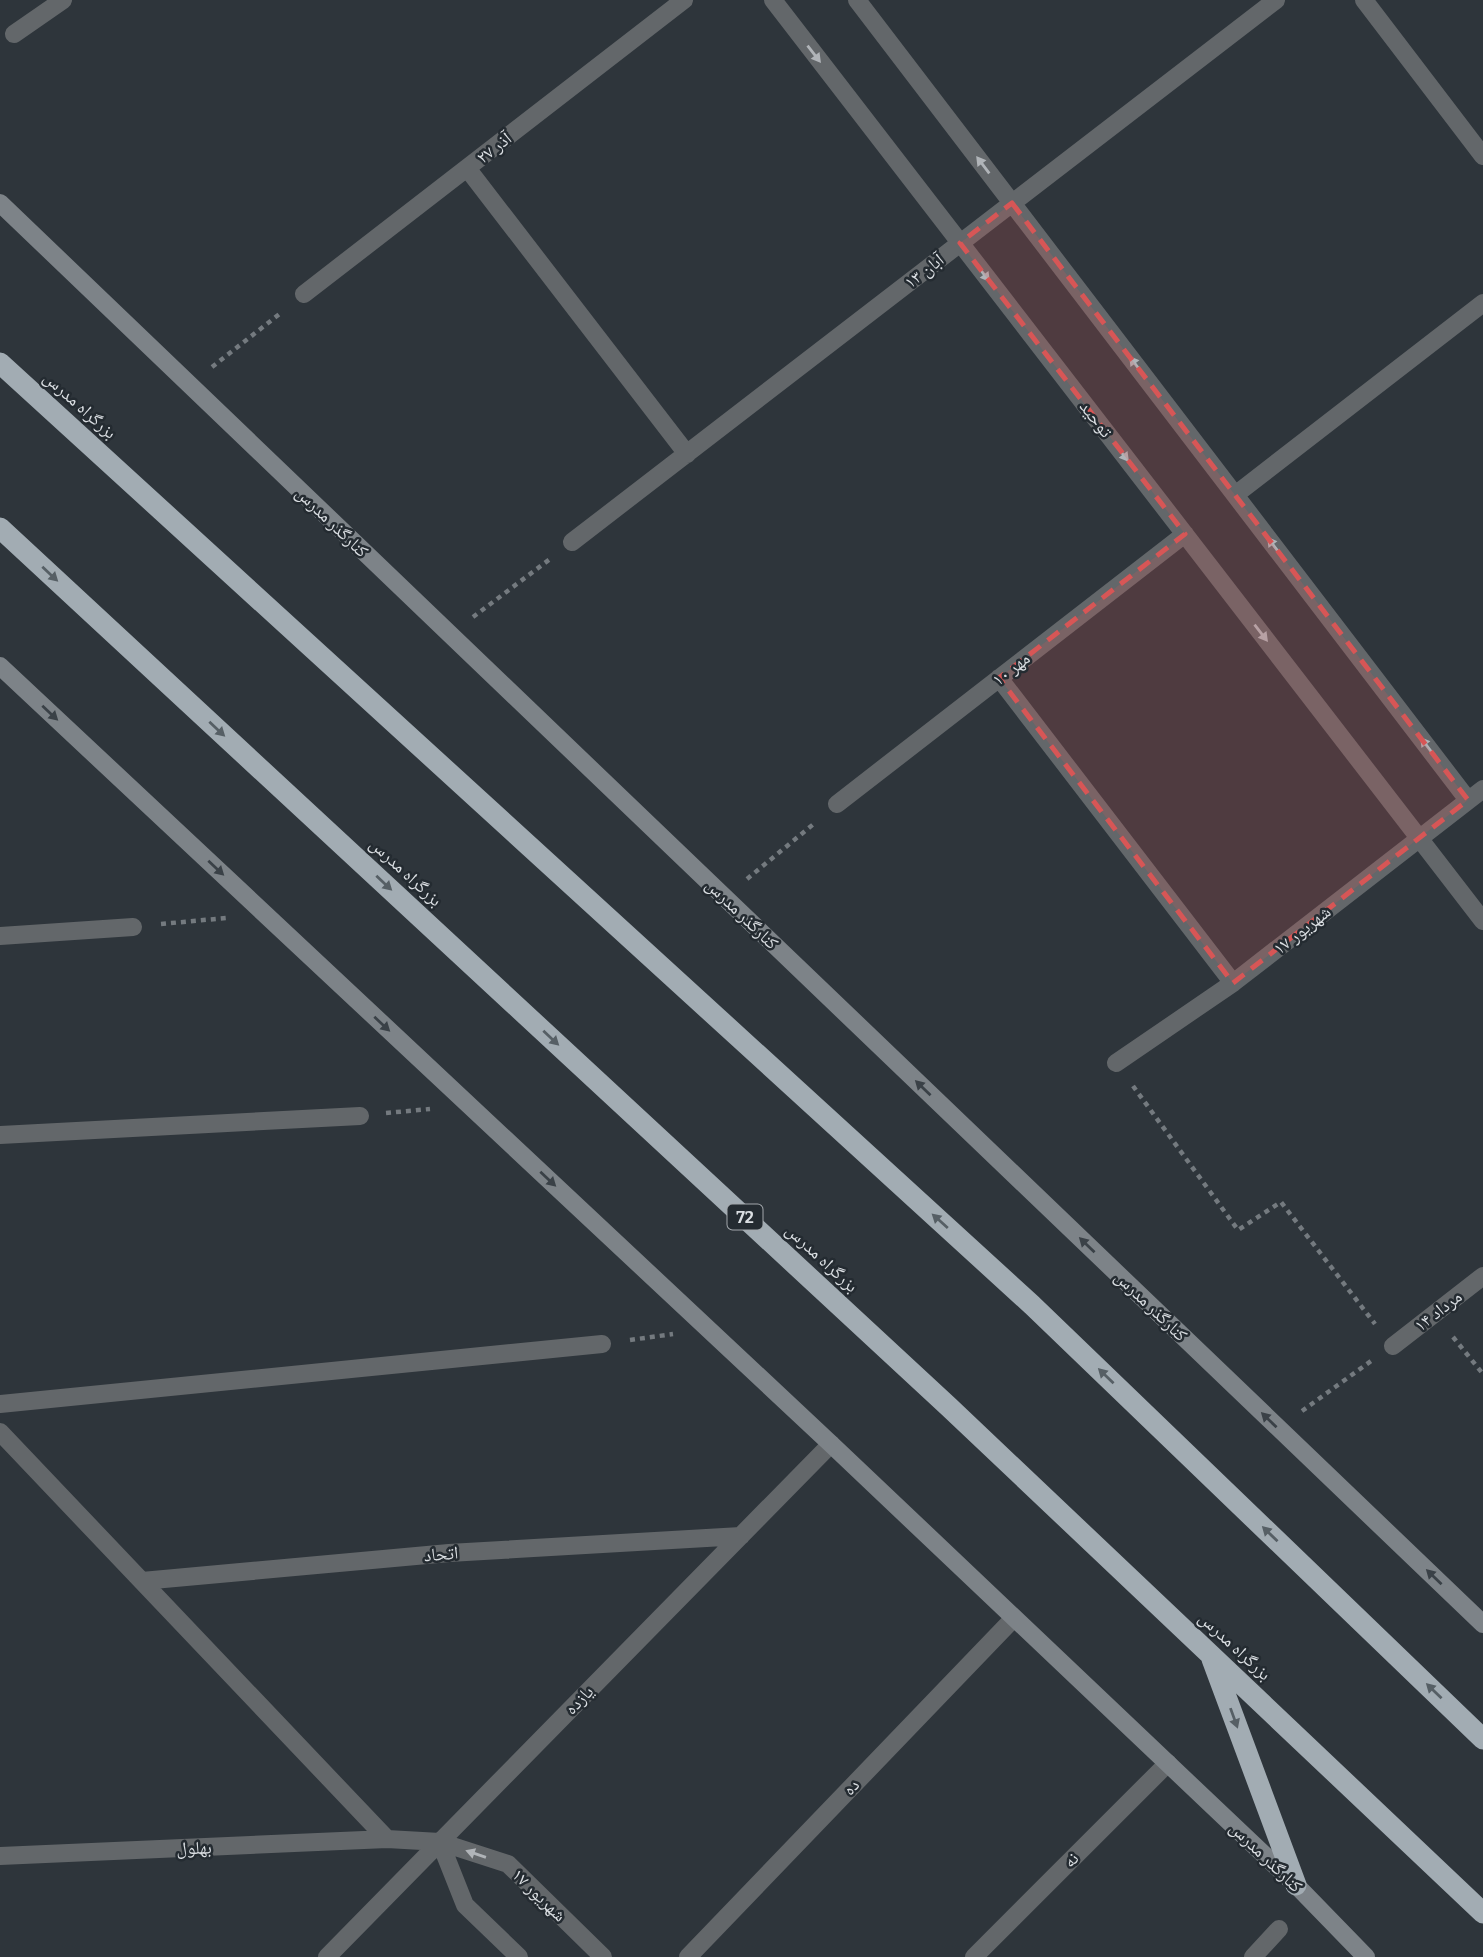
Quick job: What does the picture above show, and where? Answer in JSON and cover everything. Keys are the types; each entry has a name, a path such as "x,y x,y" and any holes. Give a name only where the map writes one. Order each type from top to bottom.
{"highway":[{"name":"بزرگراه مدرس","path":"0,363 1032,1305 1483,1739"},
{"name":"بزرگراه مدرس","path":"0,528 903,1364 1483,1913"},
{"path":"1210,1654 1296,1885"}],"street":[{"path":"14,34 63,0"},
{"name":"۲۷ آذر","path":"304,295 684,0"},
{"name":"توحید","path":"773,0 1483,922"},
{"path":"857,0 1468,800"},
{"name":"۱۳ آبان","path":"572,542 1276,0"},
{"path":"1364,0 1483,156"},
{"path":"467,168 687,454"},
{"name":"کنارگذر مدرس","path":"0,203 1483,1624"},
{"path":"1235,495 1483,303"},
{"name":"۱۰ مهر","path":"837,804 1185,534"},
{"name":"کنارگذر مدرس","path":"0,666 831,1444 1296,1885 1366,1957"},
{"path":"999,678 1233,983"},
{"name":"۱۷ شهریور","path":"1116,1063 1233,983 1483,789"},
{"path":"0,936 132,927"},
{"path":"0,1135 360,1116"},
{"name":"۱۴ مرداد","path":"1392,1346 1483,1276"},
{"path":"0,1404 602,1344"},
{"path":"0,1433 387,1839"},
{"name":"یازده","path":"327,1957 831,1444"},
{"name":"اتحاد","path":"142,1581 449,1553 741,1536"},
{"name":"ده","path":"688,1957 1014,1618"},
{"name":"نه","path":"974,1957 1168,1763"},
{"name":"بهلول","path":"0,1856 387,1839 440,1842"},
{"path":"440,1842 465,1905 519,1957"},
{"name":"۱۷ شهریور","path":"440,1842 508,1864 603,1957"},
{"path":"1253,1957 1279,1929"}],"path":[{"path":"190,385 304,295"},
{"path":"450,634 572,542"},
{"path":"725,898 837,804"},
{"path":"132,927 265,914"},
{"path":"1116,1063 1238,1230 1281,1202 1392,1346 1278,1428"},
{"path":"360,1116 469,1105"},
{"path":"1434,1314 1483,1374"},
{"path":"602,1344 708,1329"}],"highlighted area":[{"path":"1012,203 1468,800 1233,983 999,678 1185,534 960,243"}]}
